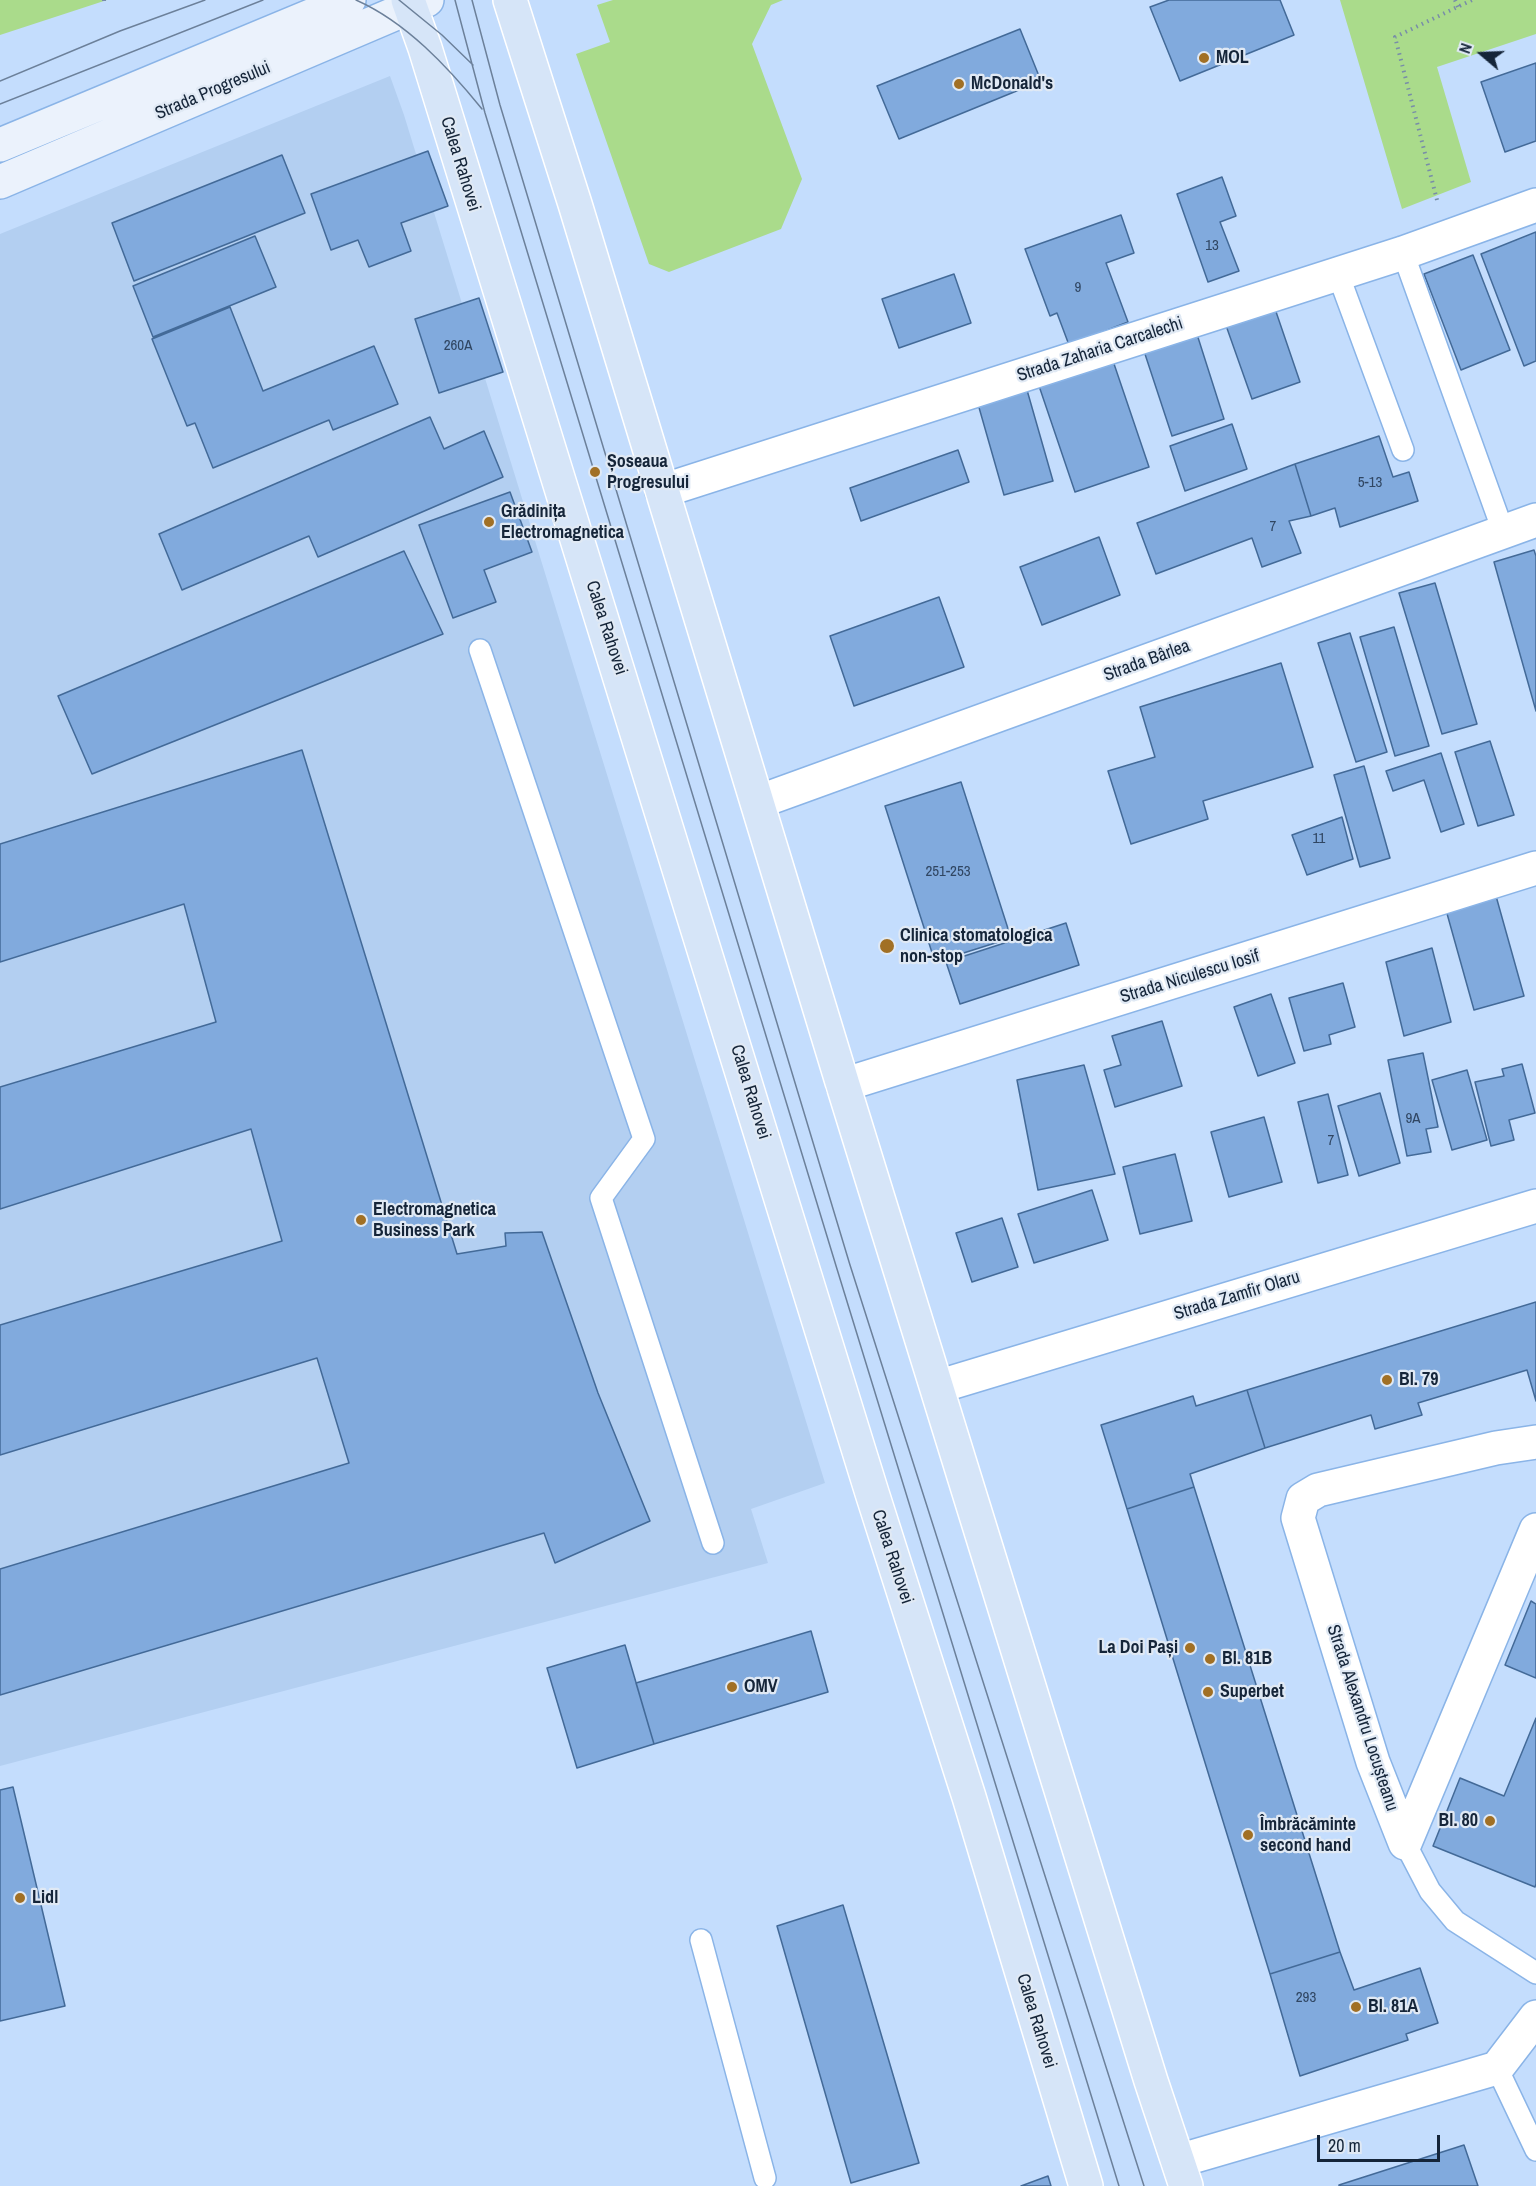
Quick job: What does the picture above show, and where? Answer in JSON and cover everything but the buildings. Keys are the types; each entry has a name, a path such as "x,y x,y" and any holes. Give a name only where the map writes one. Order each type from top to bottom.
{"main road":[{"name":"Strada Progresului","path":"0,145 349,0"},
{"path":"510,0 575,204 843,1085 1151,2081 1182,2173"},
{"name":"Strada Progresului","path":"0,182 415,2"},
{"name":"Calea Rahovei","path":"415,2 425,48 969,1797 1086,2186"}],"street":[{"name":"Strada Zaharia Carcalechi","path":"662,491 1447,239 1536,205"},
{"name":"Strada Bârlea","path":"758,802 1536,520"},
{"name":"Strada Niculescu Iosif","path":"843,1085 1536,868"},
{"name":"Strada Zamfir Olaru","path":"937,1387 1536,1206"},
{"name":"Strada Alexandru Locușteanu","path":"1406,1843 1373,1762 1298,1518 1303,1499 1318,1490 1496,1448 1536,1442"},
{"name":"Strada Alexandru Locușteanu","path":"1406,1843 1536,1530"},
{"path":"1182,2173 1497,2068 1536,2017"}],"lane":[{"path":"1403,253 1503,531"},
{"path":"1338,274 1403,450"},
{"path":"480,650 644,1139 601,1198 713,1543"},
{"path":"1406,1843 1430,1891 1455,1921 1536,1973"},
{"path":"701,1940 765,2178"},
{"path":"1497,2068 1536,2150"}],"path":[{"path":"1455,0 1458,7"},
{"path":"1447,239 1395,37 1472,0"}],"shaded area":[{"name":"Electromagnetica Business Park","path":"390,76 404,115 825,1483 751,1509 768,1563 0,1766 0,234"}],"green space":[{"path":"0,0 107,0 0,35"},
{"path":"613,0 783,0 771,5 752,44 802,179 781,229 669,272 649,264 576,54 610,42 597,5"},
{"path":"1340,0 1536,0 1536,34 1437,67 1471,182 1402,209"}],"tram line":[{"path":"0,81 120,31 205,0"},
{"path":"0,104 263,0"},
{"path":"356,0 392,20 409,33 455,77 482,109"},
{"path":"399,0 442,35 473,65"},
{"path":"455,0 485,113 1119,2186"},
{"path":"472,0 500,105 850,1265 1144,2186"}],"place":[{"name":"MOL","path":"1204,58"},
{"name":"McDonald's","path":"959,84"},
{"name":"Șoseaua Progresului","path":"595,472"},
{"name":"Grădinița Electromagnetica","path":"489,522"},
{"name":"Clinica stomatologica non-stop","path":"887,946"},
{"name":"Electromagnetica Business Park","path":"361,1220"},
{"name":"Bl. 79","path":"1387,1380"},
{"name":"La Doi Pași","path":"1190,1648"},
{"name":"Bl. 81B","path":"1210,1659"},
{"name":"OMV","path":"732,1687"},
{"name":"Superbet","path":"1208,1692"},
{"name":"Bl. 80","path":"1490,1821"},
{"name":"Îmbrăcăminte second hand","path":"1248,1835"},
{"name":"Lidl","path":"20,1898"},
{"name":"Bl. 81A","path":"1356,2007"}]}
